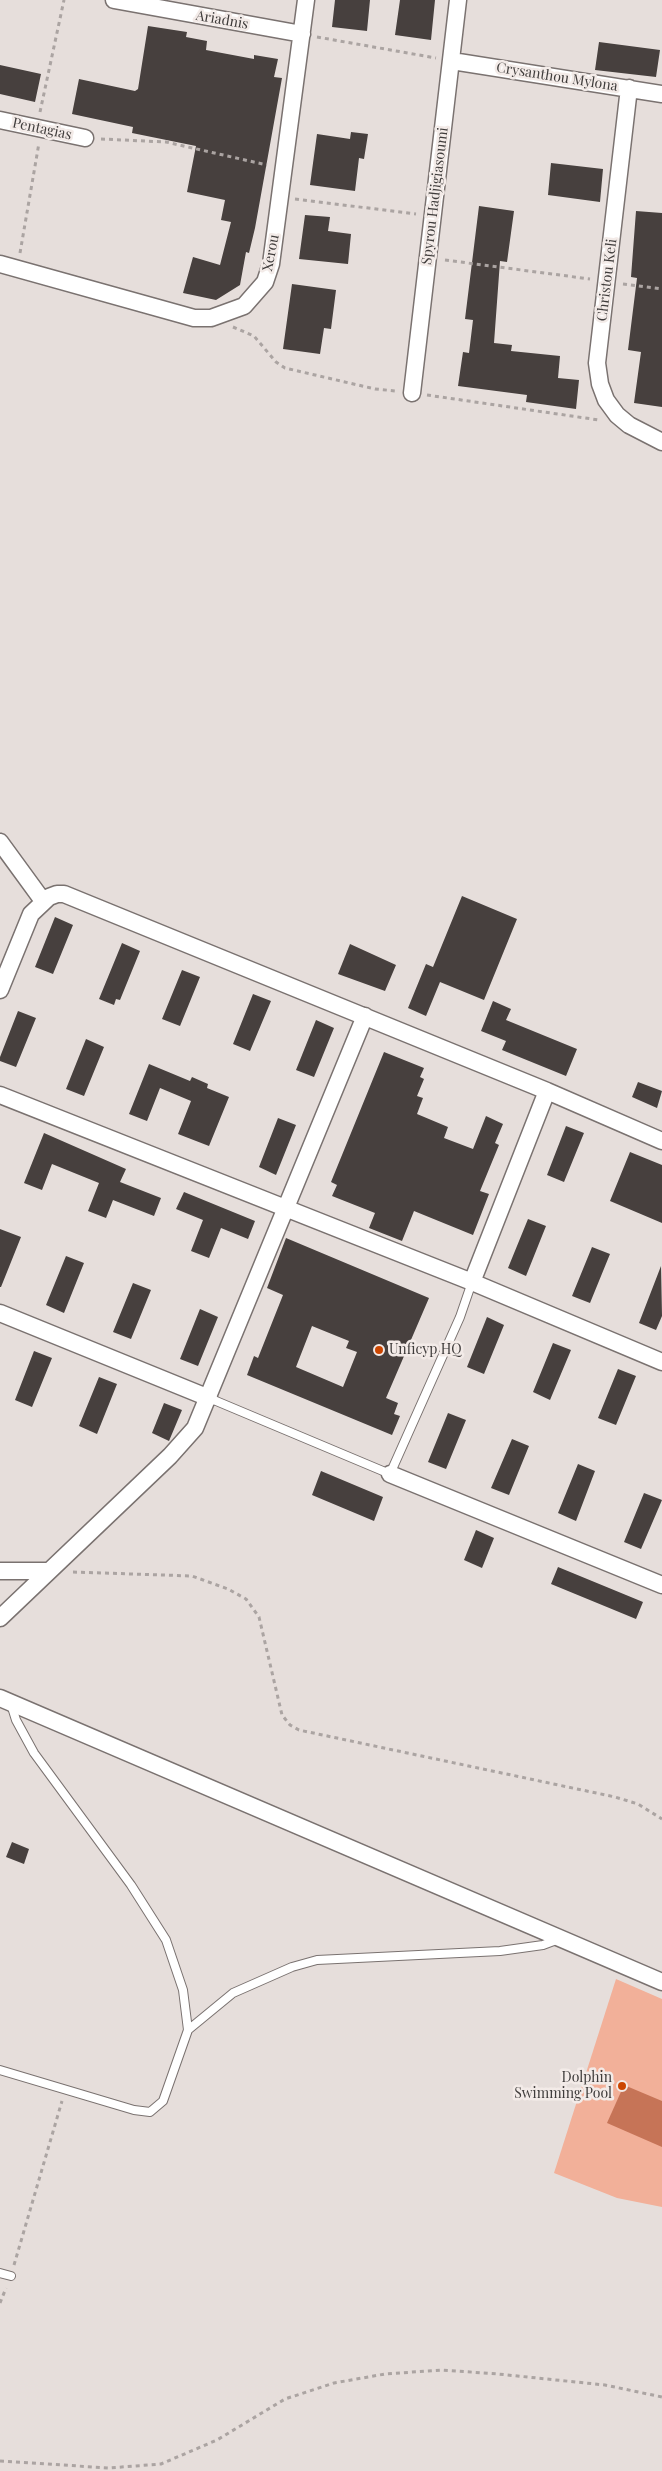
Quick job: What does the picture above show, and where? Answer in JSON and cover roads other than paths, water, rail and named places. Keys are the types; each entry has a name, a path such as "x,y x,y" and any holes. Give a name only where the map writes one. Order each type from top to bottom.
{"street":[{"name":"Ariadnis","path":"114,0 302,34"},
{"name":"Xerou","path":"0,264 194,318 211,318 244,306 265,282 271,264 306,0"},
{"name":"Spyrou Hadjigiasoumi","path":"412,393 458,0"},
{"name":"Crysanthou Mylona","path":"452,61 662,94"},
{"name":"Christou Keli","path":"629,88 597,363 600,384 606,400 617,415 629,425 662,442"},
{"name":"Pentagias","path":"0,120 85,138"},
{"path":"0,842 43,901"},
{"path":"0,990 31,914 43,901 57,894 73,897 547,1091 662,1141"},
{"path":"0,1618 182,1443 195,1428 365,1016"},
{"path":"472,1282 547,1091"},
{"path":"0,1095 472,1282 662,1362"},
{"path":"0,1313 209,1398"},
{"path":"390,1474 662,1585"},
{"path":"0,1570 49,1571"},
{"path":"5,1700 662,1982"}],"lane":[{"path":"209,1398 390,1474 460,1318 472,1282"},
{"path":"0,2070 134,2110 150,2112 163,2100 188,2030 183,1990 166,1940 131,1885 34,1753 5,1700"},
{"path":"188,2030 233,1993 308,1962 500,1951 543,1945 561,1938"},
{"path":"0,2273 11,2276"}],"place":[{"name":"Unficyp HQ","path":"379,1350"},
{"name":"Dolphin Swimming Pool","path":"622,2086"}]}
